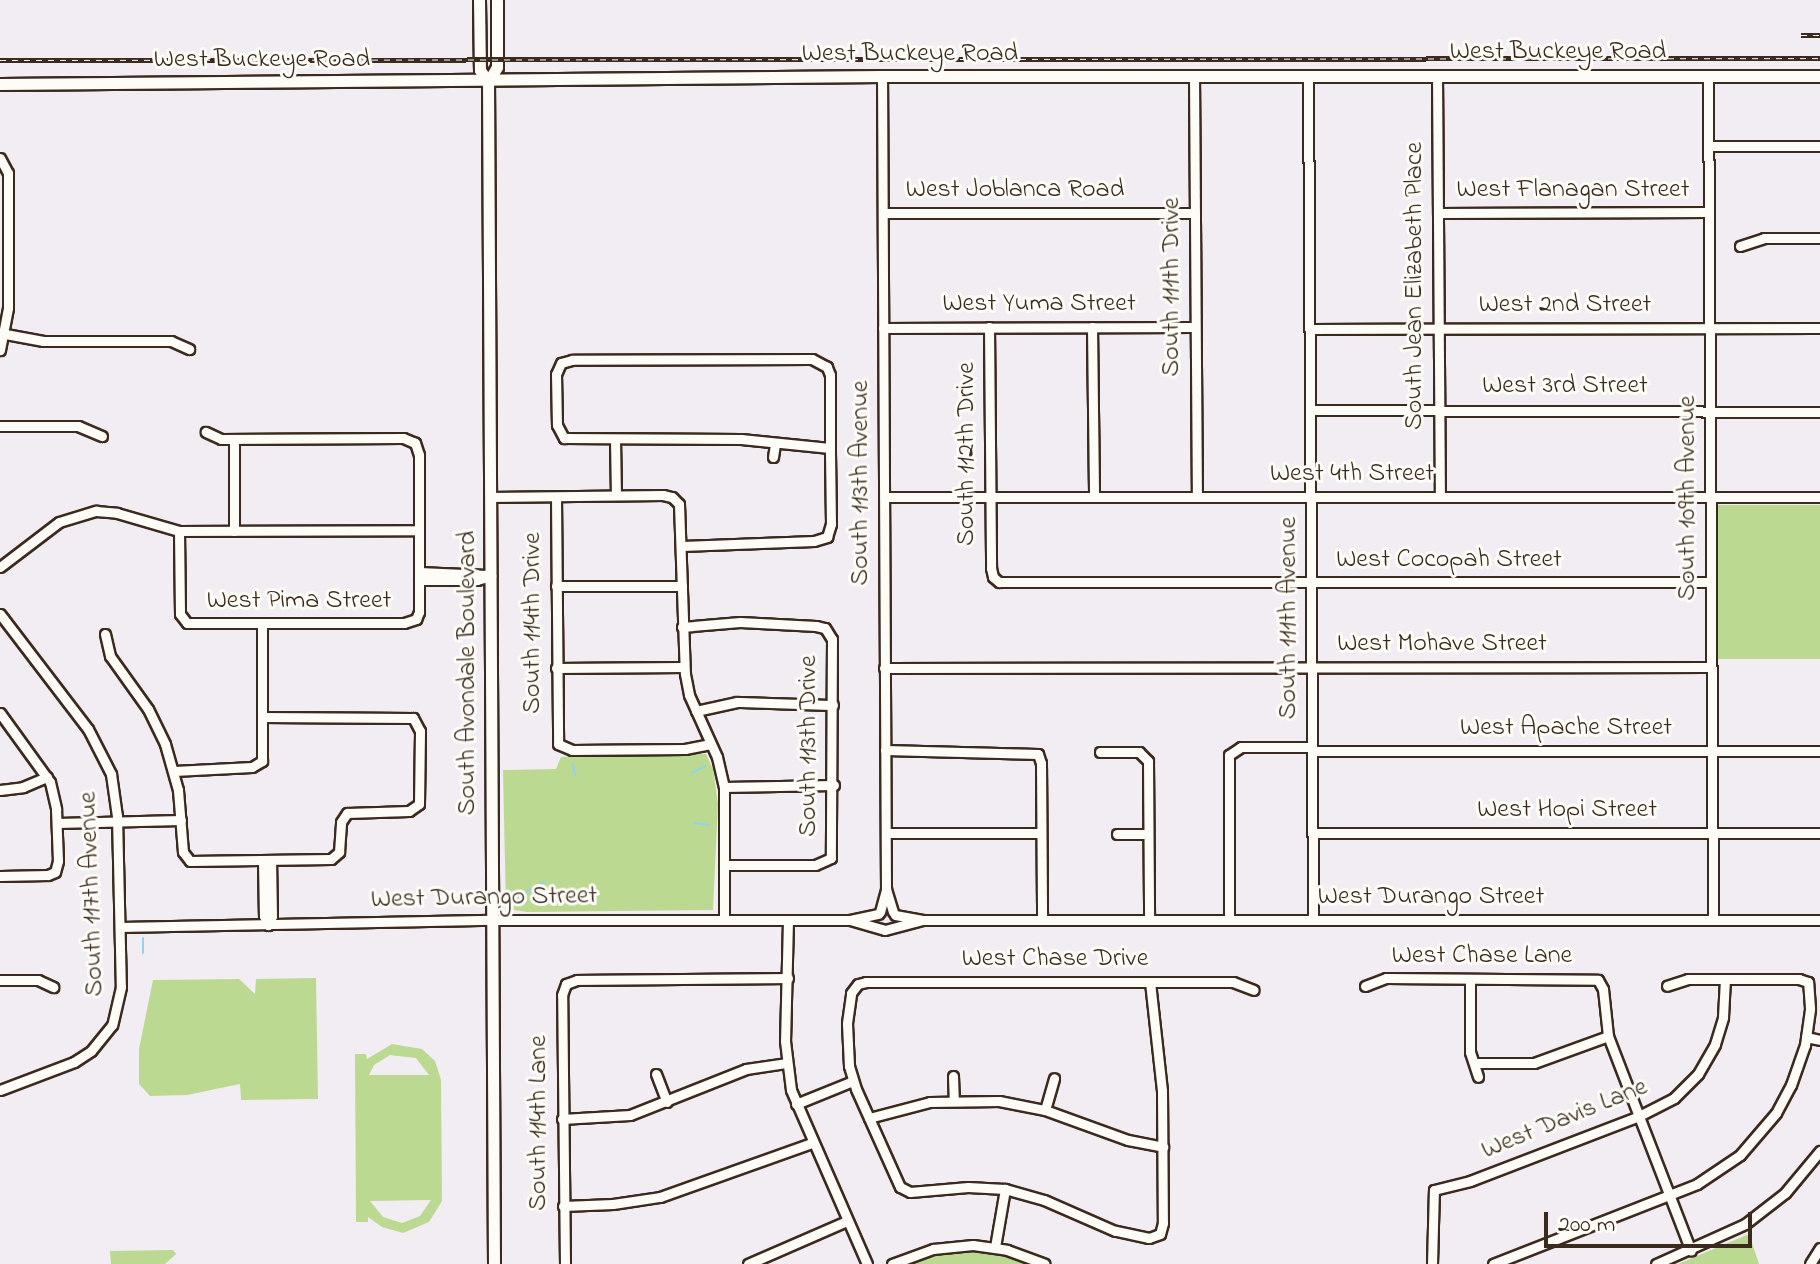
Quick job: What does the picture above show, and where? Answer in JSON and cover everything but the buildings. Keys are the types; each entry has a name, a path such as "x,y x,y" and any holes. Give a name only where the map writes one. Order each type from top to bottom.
{"main road":[{"name":"South Avondale Boulevard","path":"479,0 480,70 488,82"},
{"name":"South Avondale Boulevard","path":"494,1264 488,82 497,67 497,0"},
{"name":"West Buckeye Road","path":"0,84 488,82 882,76 1820,76"}],"street":[{"name":"South Jean Elizabeth Place","path":"1437,75 1440,497"},
{"name":"South 109th Avenue","path":"1708,75 1713,920"},
{"name":"South 113th Avenue","path":"882,76 886,889 894,914"},
{"name":"South 111th Drive","path":"1194,76 1197,497"},
{"name":"South 111th Avenue","path":"1308,76 1313,920"},
{"path":"1708,146 1820,146"},
{"path":"0,350 8,173 2,160"},
{"name":"West Flanagan Street","path":"1438,213 1709,212"},
{"name":"West Joblanca Road","path":"883,213 1195,213"},
{"path":"1740,246 1764,238 1820,238"},
{"name":"South 112th Drive","path":"989,327 991,568 996,580"},
{"path":"1092,327 1094,497"},
{"name":"West Yuma Street","path":"883,328 1195,327"},
{"name":"West 2nd Street","path":"1310,329 1820,328"},
{"path":"2,333 43,341 171,341 189,349"},
{"path":"682,546 814,541 827,537 831,524 830,375 825,364 812,359 572,360 561,363 556,374 560,436 741,439 830,448"},
{"name":"West 3rd Street","path":"1310,410 1820,412"},
{"path":"0,426 78,426 102,436"},
{"path":"206,432 217,438 234,439 403,438 415,443 419,455 419,576"},
{"path":"234,439 234,531"},
{"path":"615,439 616,495"},
{"path":"773,457 775,444"},
{"path":"490,497 667,495 677,500 682,513 684,667 696,711 711,744 724,787 724,920"},
{"name":"South 114th Drive","path":"556,497 557,736 561,747 678,749 711,744"},
{"name":"West 4th Street","path":"885,497 1820,497"},
{"path":"0,567 52,526 81,513 110,511 179,531 419,530"},
{"name":"West Pima Street","path":"179,531 179,610 183,621 404,623 416,619 419,576 477,580 491,576"},
{"name":"West Cocopah Street","path":"996,580 1008,583 1711,582"},
{"path":"556,586 682,586"},
{"name":"South 117th Avenue","path":"0,614 88,729 111,774 117,822 120,927 120,999 105,1037 74,1062 0,1090"},
{"name":"South 113th Drive","path":"682,627 755,622 821,627 828,631 832,644 834,785 829,862 815,865 724,865"},
{"path":"174,771 260,764 262,624"},
{"path":"105,634 110,656 155,721 174,771 187,859 197,862 327,860 337,856 344,816 417,808 421,795 420,731 416,720 406,716 263,717"},
{"path":"556,668 684,667"},
{"name":"West Mohave Street","path":"884,668 1711,667"},
{"path":"696,711 737,702 833,705"},
{"path":"0,713 47,777 57,823 58,865 55,872 0,876"},
{"name":"West Apache Street","path":"1229,920 1228,762 1231,752 1241,747 1820,751"},
{"path":"885,750 1027,750 1038,754 1041,763 1042,920"},
{"path":"1100,752 1145,755 1148,764 1149,920"},
{"path":"0,790 23,787 47,777"},
{"path":"724,787 834,785"},
{"path":"57,823 181,820"},
{"path":"886,833 1041,833"},
{"name":"West Hopi Street","path":"1313,833 1820,833"},
{"path":"1117,834 1148,834"},
{"path":"267,861 272,916 268,925"},
{"name":"South 113th Avenue","path":"875,921 886,889"},
{"path":"875,921 894,914 923,920"},
{"path":"875,921 896,923 894,914"},
{"name":"West Durango Street","path":"120,927 493,920 875,921"},
{"path":"788,920 786,1063 796,1104 867,1264"},
{"path":"875,921 923,920"},
{"name":"West Durango Street","path":"923,920 1820,920"},
{"name":"South 114th Lane","path":"565,1264 562,995 566,984 577,980 788,978"},
{"name":"West Chase Lane","path":"1365,986 1386,978 1591,978 1601,982 1608,1036"},
{"path":"1470,979 1470,1052 1478,1077"},
{"path":"1493,1264 1670,1196 1724,1168 1763,1131 1791,1085 1806,1037 1810,1008 1808,982 1799,979 1682,979 1667,986"},
{"name":"West Davis Lane","path":"1432,1264 1434,1190 1465,1183 1639,1116 1680,1093 1708,1060 1721,1026 1725,979"},
{"path":"0,980 38,980 53,987"},
{"name":"West Chase Drive","path":"853,1081 846,1032 855,986 866,982 1233,982 1254,990"},
{"path":"796,1104 853,1081 904,1191 968,1187 1005,1189 1044,1200 1123,1233 1149,1238 1160,1234 1163,1147 1161,1073 1150,982"},
{"path":"1475,1063 1534,1063 1608,1036 1691,1251"},
{"path":"1806,1037 1820,1040"},
{"path":"562,1119 622,1117 746,1069 786,1063"},
{"path":"656,1074 667,1102"},
{"path":"953,1076 954,1100"},
{"path":"1045,1110 1054,1078"},
{"path":"869,1118 911,1106 954,1100 999,1101 1045,1110 1128,1140 1163,1147"},
{"path":"563,1206 625,1203 660,1197 812,1143"},
{"path":"1656,1264 1691,1251 1745,1224 1785,1193 1820,1151"},
{"path":"1810,1165 1820,1173"},
{"path":"995,1247 1005,1189"},
{"path":"748,1264 847,1221"},
{"path":"892,1264 942,1247 995,1247 1045,1264"},
{"path":"1810,1264 1820,1248"}],"green space":[{"path":"1718,505 1820,505 1820,659 1718,659"},
{"path":"706,754 713,769 718,804 713,910 528,912 506,909 503,770 556,769 561,757 572,756"},
{"path":"316,978 318,1099 241,1100 240,1084 187,1095 150,1096 139,1084 139,1049 153,980 239,979 255,994 256,979"},
{"path":"392,1044 422,1049 435,1061 441,1080 442,1201 429,1222 403,1233 382,1227 368,1217 368,1222 356,1222 355,1054 366,1054 367,1059","holes":["390,1055 416,1058 429,1075 369,1075 374,1065","431,1200 420,1216 402,1223 383,1217 370,1201"]},
{"path":"1749,1234 1759,1264 1678,1264"},
{"path":"973,1245 1045,1264 892,1264 912,1256"},
{"path":"173,1250 176,1254 165,1264 111,1264 110,1251"}],"waterway":[{"path":"573,764 575,775"},
{"path":"692,773 705,766"},
{"path":"694,823 709,825"},
{"path":"507,898 516,898 545,881"},
{"path":"143,938 143,953"}],"railway":[{"path":"1801,35 1820,35"},
{"path":"0,60 1820,58"}]}
